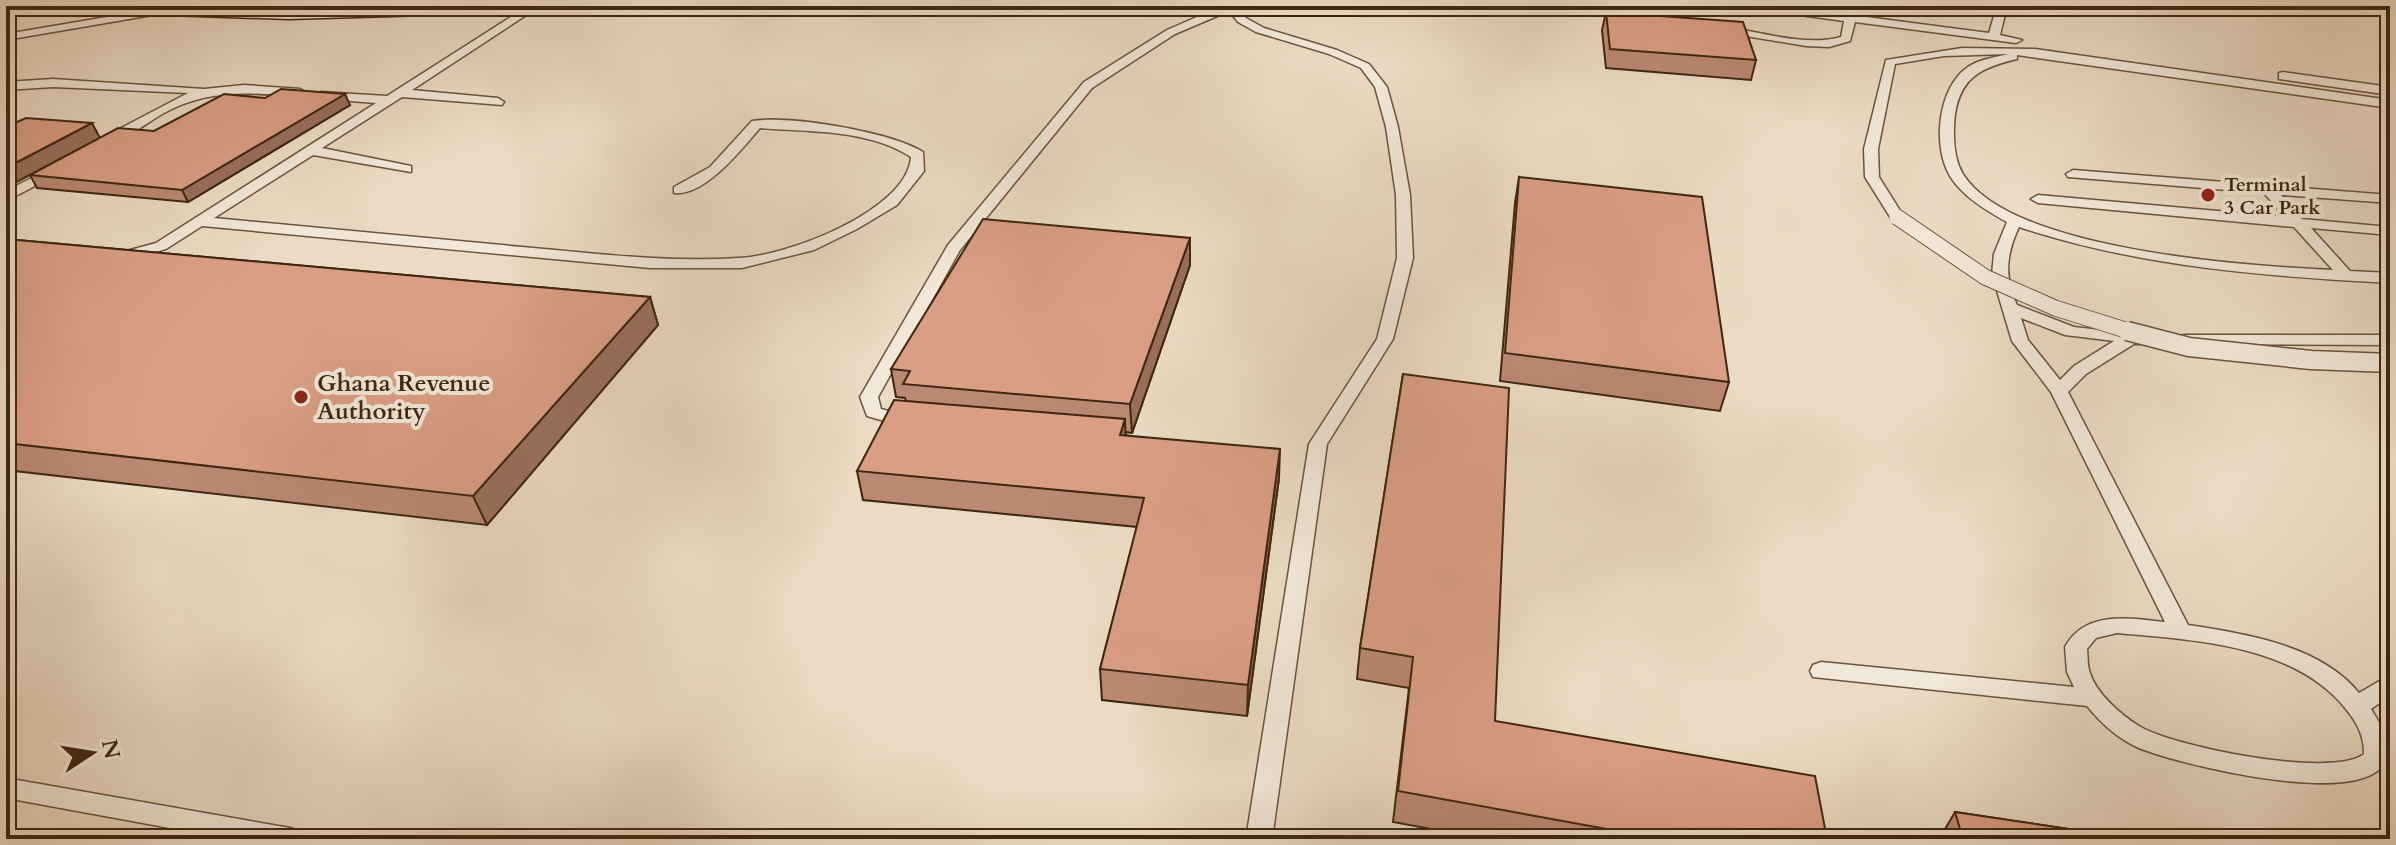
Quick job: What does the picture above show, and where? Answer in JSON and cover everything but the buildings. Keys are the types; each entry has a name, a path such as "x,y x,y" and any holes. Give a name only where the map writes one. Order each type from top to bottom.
{"main road":[{"path":"139,6 176,9 461,6"}],"lane":[{"path":"113,258 161,246 535,6"},
{"path":"926,423 894,420 873,412 869,397 953,248 1088,85 1171,32 1230,6 1242,20 1260,30 1333,52 1365,66 1381,87 1392,127 1403,195 1405,258 1385,339 1318,444 1259,839"},
{"path":"1757,6 2390,91"},
{"path":"1890,6 1890,24"},
{"path":"1994,37 2002,6"},
{"path":"6,37 176,9"},
{"path":"1717,29 1829,44 1846,39 1850,19"},
{"path":"2390,104 2035,52 1980,49 1921,54 1890,62 1871,149 1872,177 1897,217 1985,277 2055,308 2176,343 2311,360 2390,363"},
{"path":"2035,52 1991,62 1968,72 1956,89 1947,127 1955,173 1981,199 2015,221 2084,243 2139,255 2206,265 2390,278"},
{"path":"6,86 53,83 210,91 255,89 498,102"},
{"path":"101,145 183,100 210,91"},
{"path":"197,221 650,263 742,263 809,247 879,210 892,202 917,171 918,155 906,144 881,139 757,124 715,170 679,190"},
{"path":"310,150 406,169"},
{"path":"6,197 74,160"},
{"path":"2073,174 2390,199"},
{"path":"2268,189 2345,275"},
{"path":"2038,199 2390,231"},
{"path":"2015,221 1999,252 1999,287 2010,308 2020,341 2059,391 2180,631"},
{"path":"2010,308 2071,332 2128,340 2390,340"},
{"path":"2059,391 2080,370 2128,340"},
{"path":"2117,625 2245,642 2344,687 2377,739 2375,758 2360,769 2322,773 2204,759 2163,749 2129,733 2095,698 2078,672 2076,647 2089,632 2117,625"},
{"path":"1821,671 2095,698"},
{"path":"2358,706 2390,684"},
{"path":"6,788 290,839"}],"place":[{"name":"Terminal 3 Car Park","path":"2208,195"},
{"name":"Ghana Revenue Authority","path":"301,397"}]}
